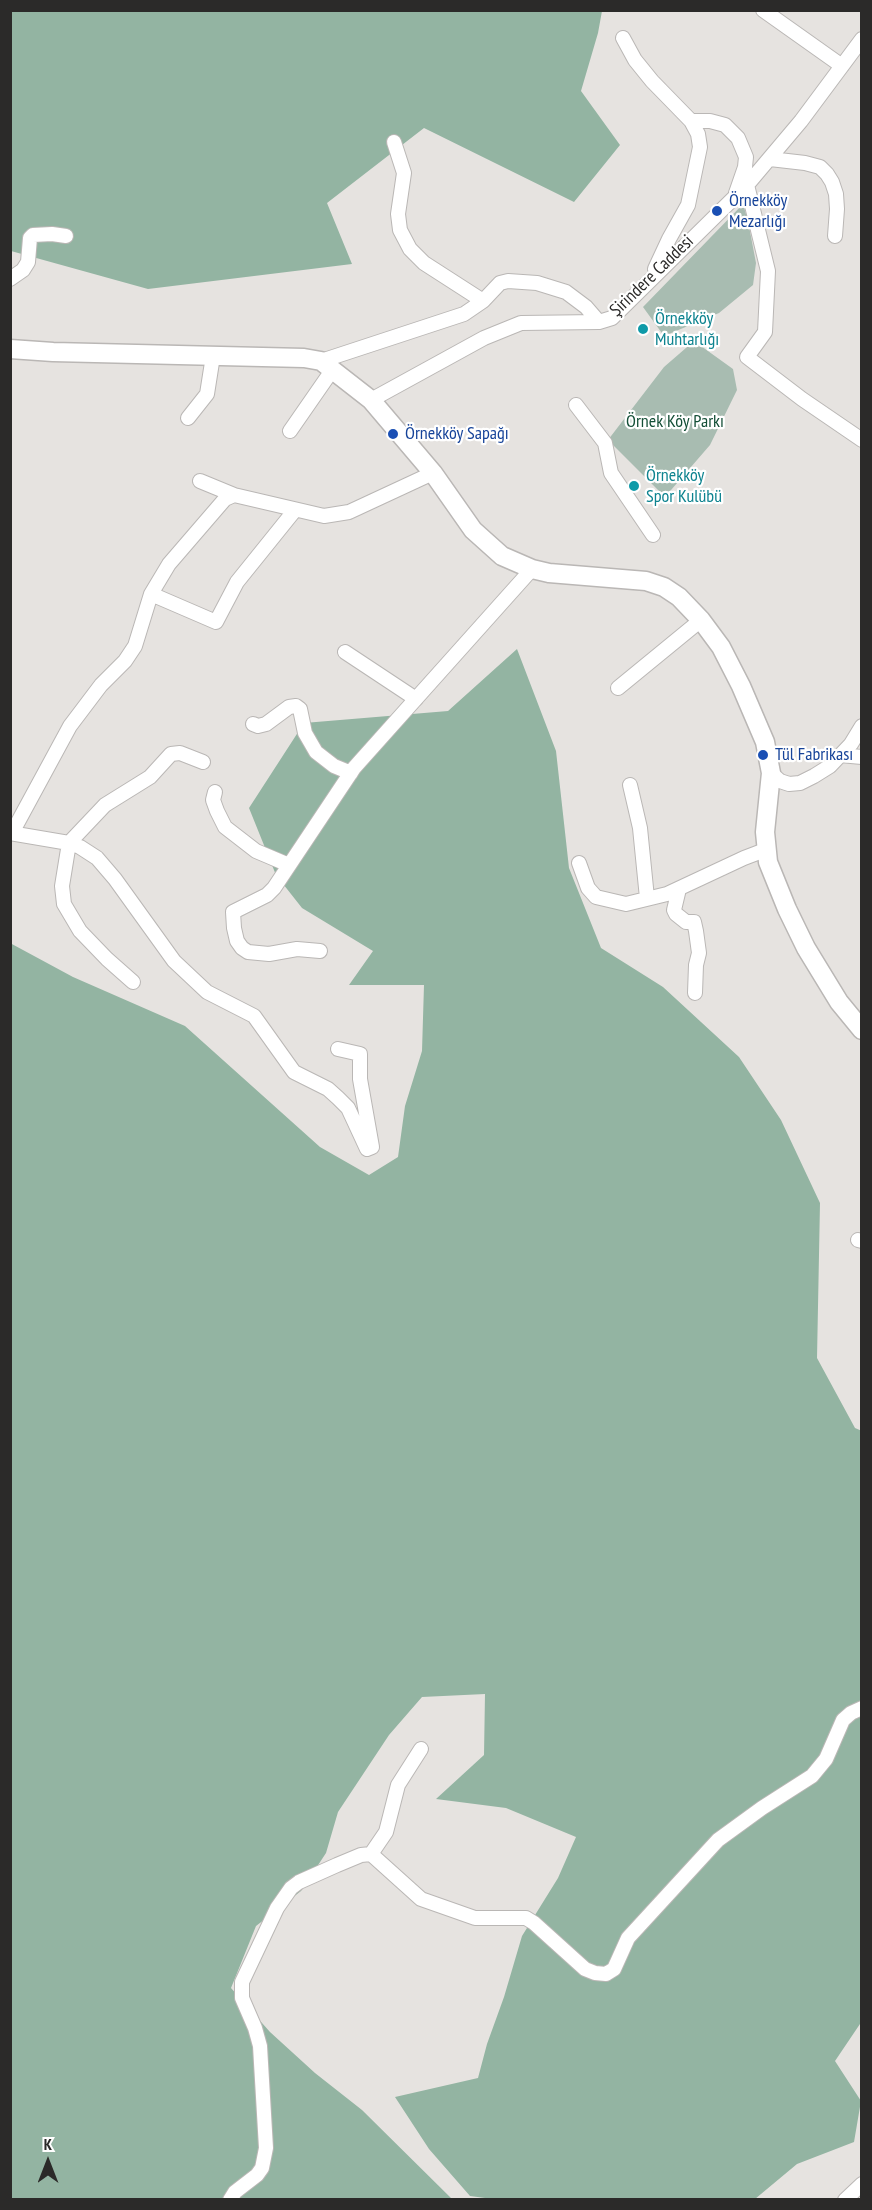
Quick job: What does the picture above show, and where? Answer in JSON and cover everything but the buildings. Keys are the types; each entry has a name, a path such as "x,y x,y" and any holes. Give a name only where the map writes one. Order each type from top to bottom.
{"main road":[{"path":"10,349 304,358 327,365 370,400 433,473 466,522 502,556 532,569 549,573 646,580 673,592 701,620 721,647 741,686 765,742 771,773 766,807 765,850 768,862 806,948 839,1002 861,1030"}],"street":[{"path":"763,10 842,66"},
{"path":"623,38 635,60 652,81 691,121 698,134 700,147 688,206 669,238 652,276"},
{"name":"Şirindere Caddesi","path":"370,400 484,338 521,323 599,322 612,318 652,276 747,185 860,45"},
{"path":"691,121 724,124 738,138 744,150 745,167 734,197"},
{"path":"394,142 404,173 398,214 400,230 410,249 424,263 483,301"},
{"path":"770,159 805,163 820,167 827,174 836,194 835,237"},
{"path":"747,185 768,271 765,332 747,357 861,440"},
{"path":"10,279 23,270 28,262 30,238 33,235 66,236"},
{"path":"290,431 327,365 464,314 483,301 500,283 508,281 537,283 566,292 586,307 599,322"},
{"path":"188,418 207,394 213,356"},
{"path":"576,405 605,443 611,473 653,535"},
{"path":"201,481 234,495 324,516 349,512 433,473"},
{"path":"234,495 225,500 169,564 152,594 135,646 70,726 11,833 69,843 81,847 97,858 115,879 174,961 207,992 254,1016 294,1072 328,1089 348,1108 367,1149 372,1147 360,1079 360,1054 338,1049"},
{"path":"152,594 216,622 237,582 296,510"},
{"path":"320,951 297,949 259,954 248,952 237,941 233,912 267,895 351,773 532,569"},
{"path":"618,688 701,620"},
{"path":"345,652 416,699"},
{"path":"253,724 258,726 266,724 289,707 296,706 300,710 305,733 316,752 334,766 351,773"},
{"path":"771,773 780,781 789,784 800,783 830,766 851,744 861,726"},
{"path":"133,982 106,959 80,931 64,904 62,886 69,843 105,805 150,777 171,754 180,753 203,762"},
{"path":"840,755 861,757"},
{"path":"630,785 640,828 647,898"},
{"path":"215,792 213,800 216,811 225,826 256,851 289,865"},
{"path":"579,863 588,888 596,897 626,904 679,889 765,850"},
{"path":"679,889 674,910 676,915 680,920 694,922 696,931 699,953 695,993"},
{"path":"230,2199 262,2168 266,2148 260,2046 241,1990 244,1976 277,1908 291,1888 337,1865 361,1855 371,1854 421,1899 475,1918 526,1918 585,1968 594,1973 606,1974 614,1969 628,1938 718,1840 812,1776 826,1759 843,1720 861,1708"},
{"path":"371,1854 386,1832 398,1785 421,1749"},
{"path":"844,2199 861,2184"}],"green space":[{"path":"10,11 602,11 581,91 620,145 574,202 424,128 327,203 352,264 148,289 11,251"},
{"path":"743,204 756,263 753,285 719,313 664,336 643,307"},
{"name":"Örnek Köy Parkı","path":"694,341 733,369 737,390 710,445 665,497 608,440 664,367"},
{"path":"517,649 556,751 569,868 601,948 663,987 739,1057 781,1120 820,1203 817,1358 855,1428 862,1431 862,2021 835,2061 861,2101 854,2142 797,2164 755,2199 500,2200 470,2196 429,2149 395,2097 478,2078 522,1936 558,1878 576,1837 506,1808 436,1799 484,1755 485,1694 422,1697 389,1735 338,1812 326,1853 301,1891 256,1926 231,1988 270,2032 315,2073 362,2110 452,2199 11,2199 10,943 73,977 185,1026 320,1147 369,1175 398,1157 405,1106 422,1051 424,985 349,985 373,951 302,908 276,875 249,808 304,723 448,711"}],"place":[{"name":"Örnekköy Mezarlığı","path":"717,211"},
{"name":"Örnekköy Muhtarlığı","path":"643,329"},
{"name":"Örnekköy Sapağı","path":"393,434"},
{"name":"Örnekköy Spor Kulübü","path":"634,486"},
{"name":"Tül Fabrikası","path":"763,755"}]}
